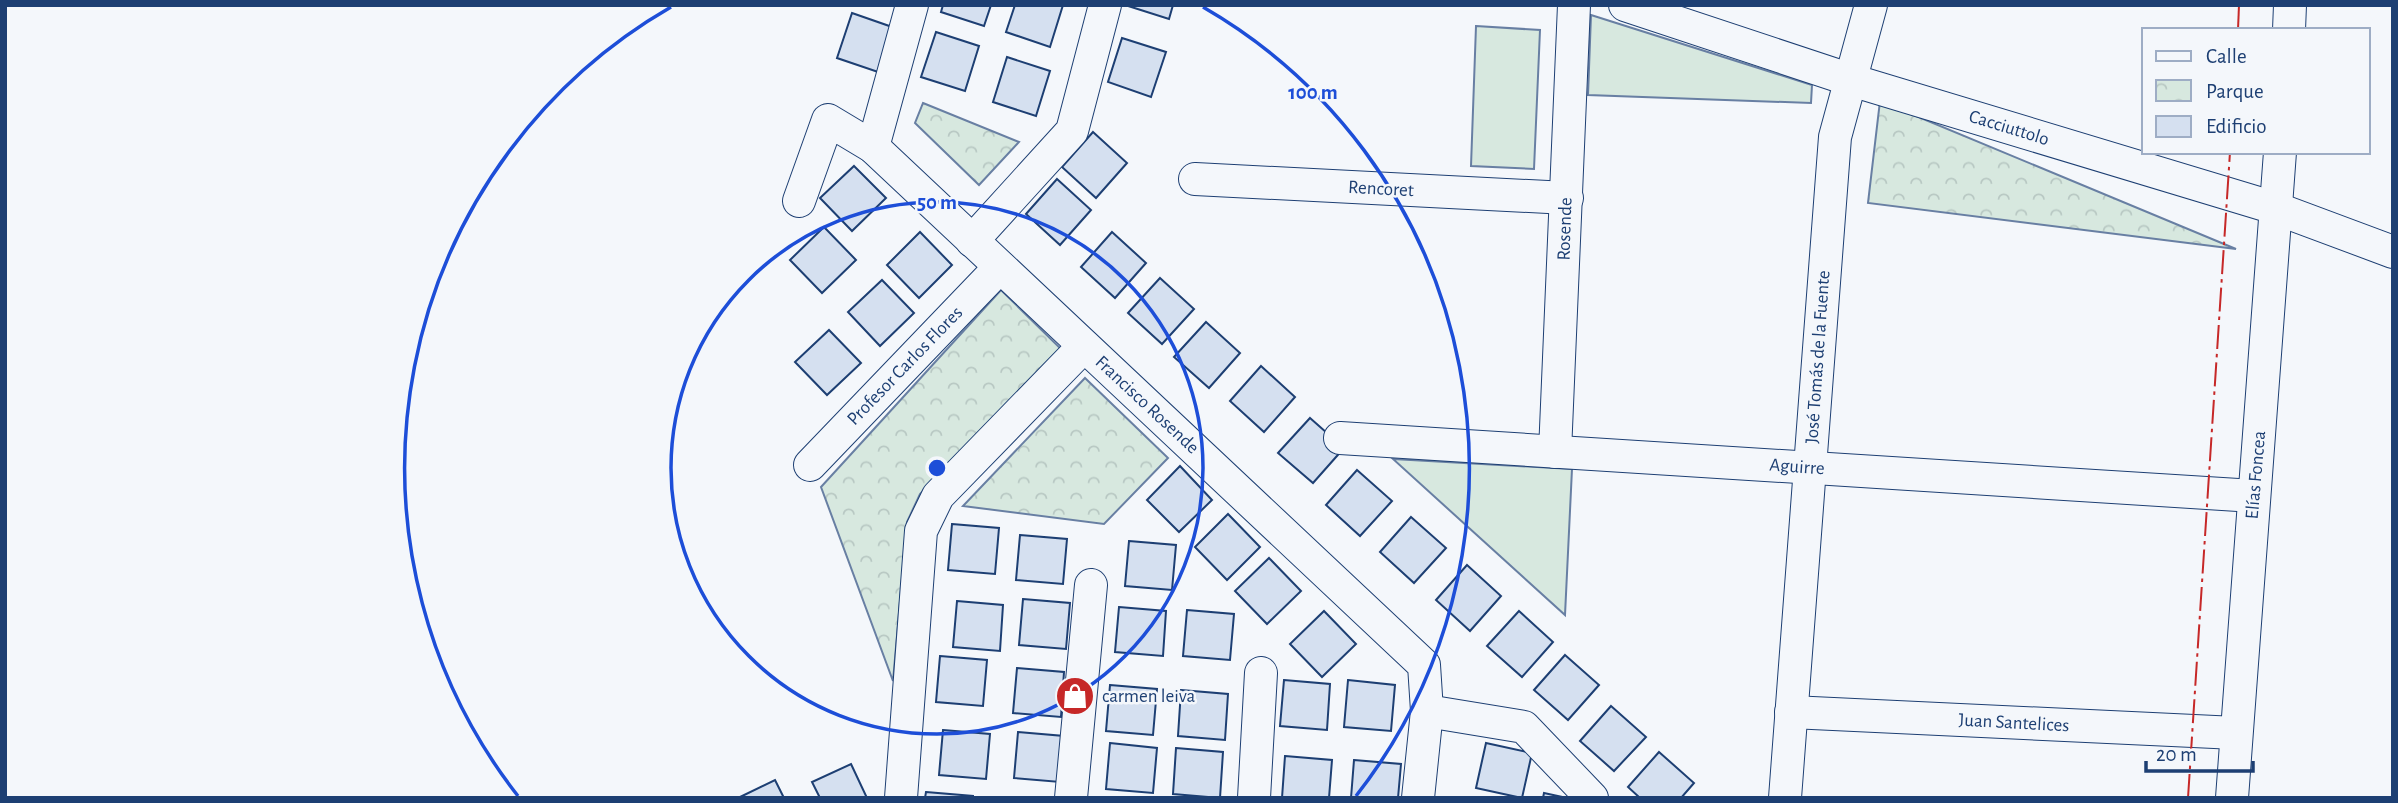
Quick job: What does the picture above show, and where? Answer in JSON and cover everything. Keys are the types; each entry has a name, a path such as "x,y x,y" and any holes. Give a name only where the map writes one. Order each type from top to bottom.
{"street":[{"path":"873,147 912,5"},
{"path":"972,241 1072,131 1105,5"},
{"name":"Rosende","path":"1555,452 1574,5"},
{"name":"Cacciuttolo","path":"1625,5 1851,80 2275,208 2393,252"},
{"name":"José Tomás de la Fuente","path":"1784,798 1835,137 1871,5"},
{"path":"2288,28 2290,5"},
{"name":"Francisco Rosende","path":"799,201 828,120 873,147 1424,665 1427,711 1418,798"},
{"name":"Elías Foncea","path":"2232,798 2280,154"},
{"name":"Rencoret","path":"1195,179 1567,198"},
{"name":"Profesor Carlos Flores","path":"810,465 1000,267"},
{"path":"901,798 921,531 938,496 1084,346"},
{"name":"Aguirre","path":"1340,438 2254,496"},
{"path":"1071,798 1091,585"},
{"path":"1254,798 1261,673"},
{"path":"1427,711 1524,727 1592,798"},
{"name":"Juan Santelices","path":"1791,712 2236,733"}],"green space":[{"path":"1591,15 1812,85 1811,103 1588,95"},
{"path":"1476,26 1540,30 1534,169 1471,166"},
{"path":"1880,101 2236,249 1868,203"},
{"path":"923,103 1019,142 979,185 915,123"},
{"path":"1001,290 1061,349 920,494 907,522 893,681 821,487"},
{"path":"1085,378 1168,458 1104,524 963,506"},
{"path":"1393,459 1572,469 1565,615"}],"building":[{"path":"943,5 991,5 984,26 941,12"},
{"path":"1015,5 1063,5 1050,47 1006,32"},
{"path":"1125,5 1173,5 1169,19"},
{"path":"852,13 895,28 881,73 837,58"},
{"path":"936,32 979,46 965,91 921,77"},
{"path":"1122,38 1166,52 1151,97 1108,82"},
{"path":"1007,57 1050,71 1036,116 993,102"},
{"path":"1093,132 1127,163 1096,198 1062,167"},
{"path":"854,166 886,198 852,231 820,198"},
{"path":"1057,179 1091,210 1060,245 1026,214"},
{"path":"824,227 856,260 822,293 790,260"},
{"path":"920,232 952,265 919,298 887,265"},
{"path":"1112,232 1146,263 1115,298 1081,267"},
{"path":"1160,278 1194,309 1162,344 1128,313"},
{"path":"882,280 914,313 880,346 848,312"},
{"path":"1206,322 1240,353 1209,388 1174,357"},
{"path":"829,330 861,363 827,395 795,362"},
{"path":"1261,366 1295,397 1264,432 1230,401"},
{"path":"1310,418 1344,448 1313,483 1278,453"},
{"path":"1180,466 1212,500 1179,532 1147,500"},
{"path":"1357,470 1392,501 1360,536 1326,505"},
{"path":"1228,514 1260,547 1227,580 1195,547"},
{"path":"1411,517 1446,548 1414,583 1380,552"},
{"path":"952,524 999,528 995,574 948,570"},
{"path":"1020,535 1067,539 1063,584 1016,580"},
{"path":"1129,541 1176,545 1172,590 1125,586"},
{"path":"1269,558 1301,591 1267,624 1235,591"},
{"path":"1467,565 1501,596 1470,631 1436,600"},
{"path":"1023,599 1070,603 1066,649 1019,645"},
{"path":"957,601 1003,605 1000,651 953,647"},
{"path":"1119,607 1166,611 1163,656 1115,652"},
{"path":"1187,610 1234,614 1230,660 1183,656"},
{"path":"1324,611 1356,644 1322,677 1290,644"},
{"path":"1519,611 1553,642 1522,677 1487,646"},
{"path":"1565,655 1599,685 1568,720 1534,690"},
{"path":"940,656 987,660 983,706 936,702"},
{"path":"1017,668 1064,672 1061,717 1013,713"},
{"path":"1284,680 1330,684 1327,730 1280,726"},
{"path":"1348,680 1395,685 1391,731 1344,727"},
{"path":"1110,685 1157,689 1153,735 1106,731"},
{"path":"1181,690 1228,694 1225,740 1178,736"},
{"path":"1611,706 1646,737 1614,771 1580,741"},
{"path":"943,730 990,734 986,779 939,775"},
{"path":"1018,732 1064,736 1060,782 1014,778"},
{"path":"1110,743 1157,748 1153,793 1106,789"},
{"path":"1486,743 1532,753 1522,798 1476,788"},
{"path":"1176,748 1223,752 1220,798 1173,794"},
{"path":"1659,752 1694,783 1681,798 1640,798 1628,787"},
{"path":"1285,756 1332,760 1329,798 1282,798"},
{"path":"1354,760 1401,764 1398,798 1351,798"},
{"path":"851,764 867,798 820,798 812,782"},
{"path":"775,780 784,798 738,798"},
{"path":"926,792 973,796 973,798 925,798"},
{"path":"1544,793 1567,798 1543,798"}],"power":[{"path":"2238,28 2239,5"},
{"path":"2188,798 2230,154"}],"place":[{"name":"carmen leiva","path":"1075,696"}]}
